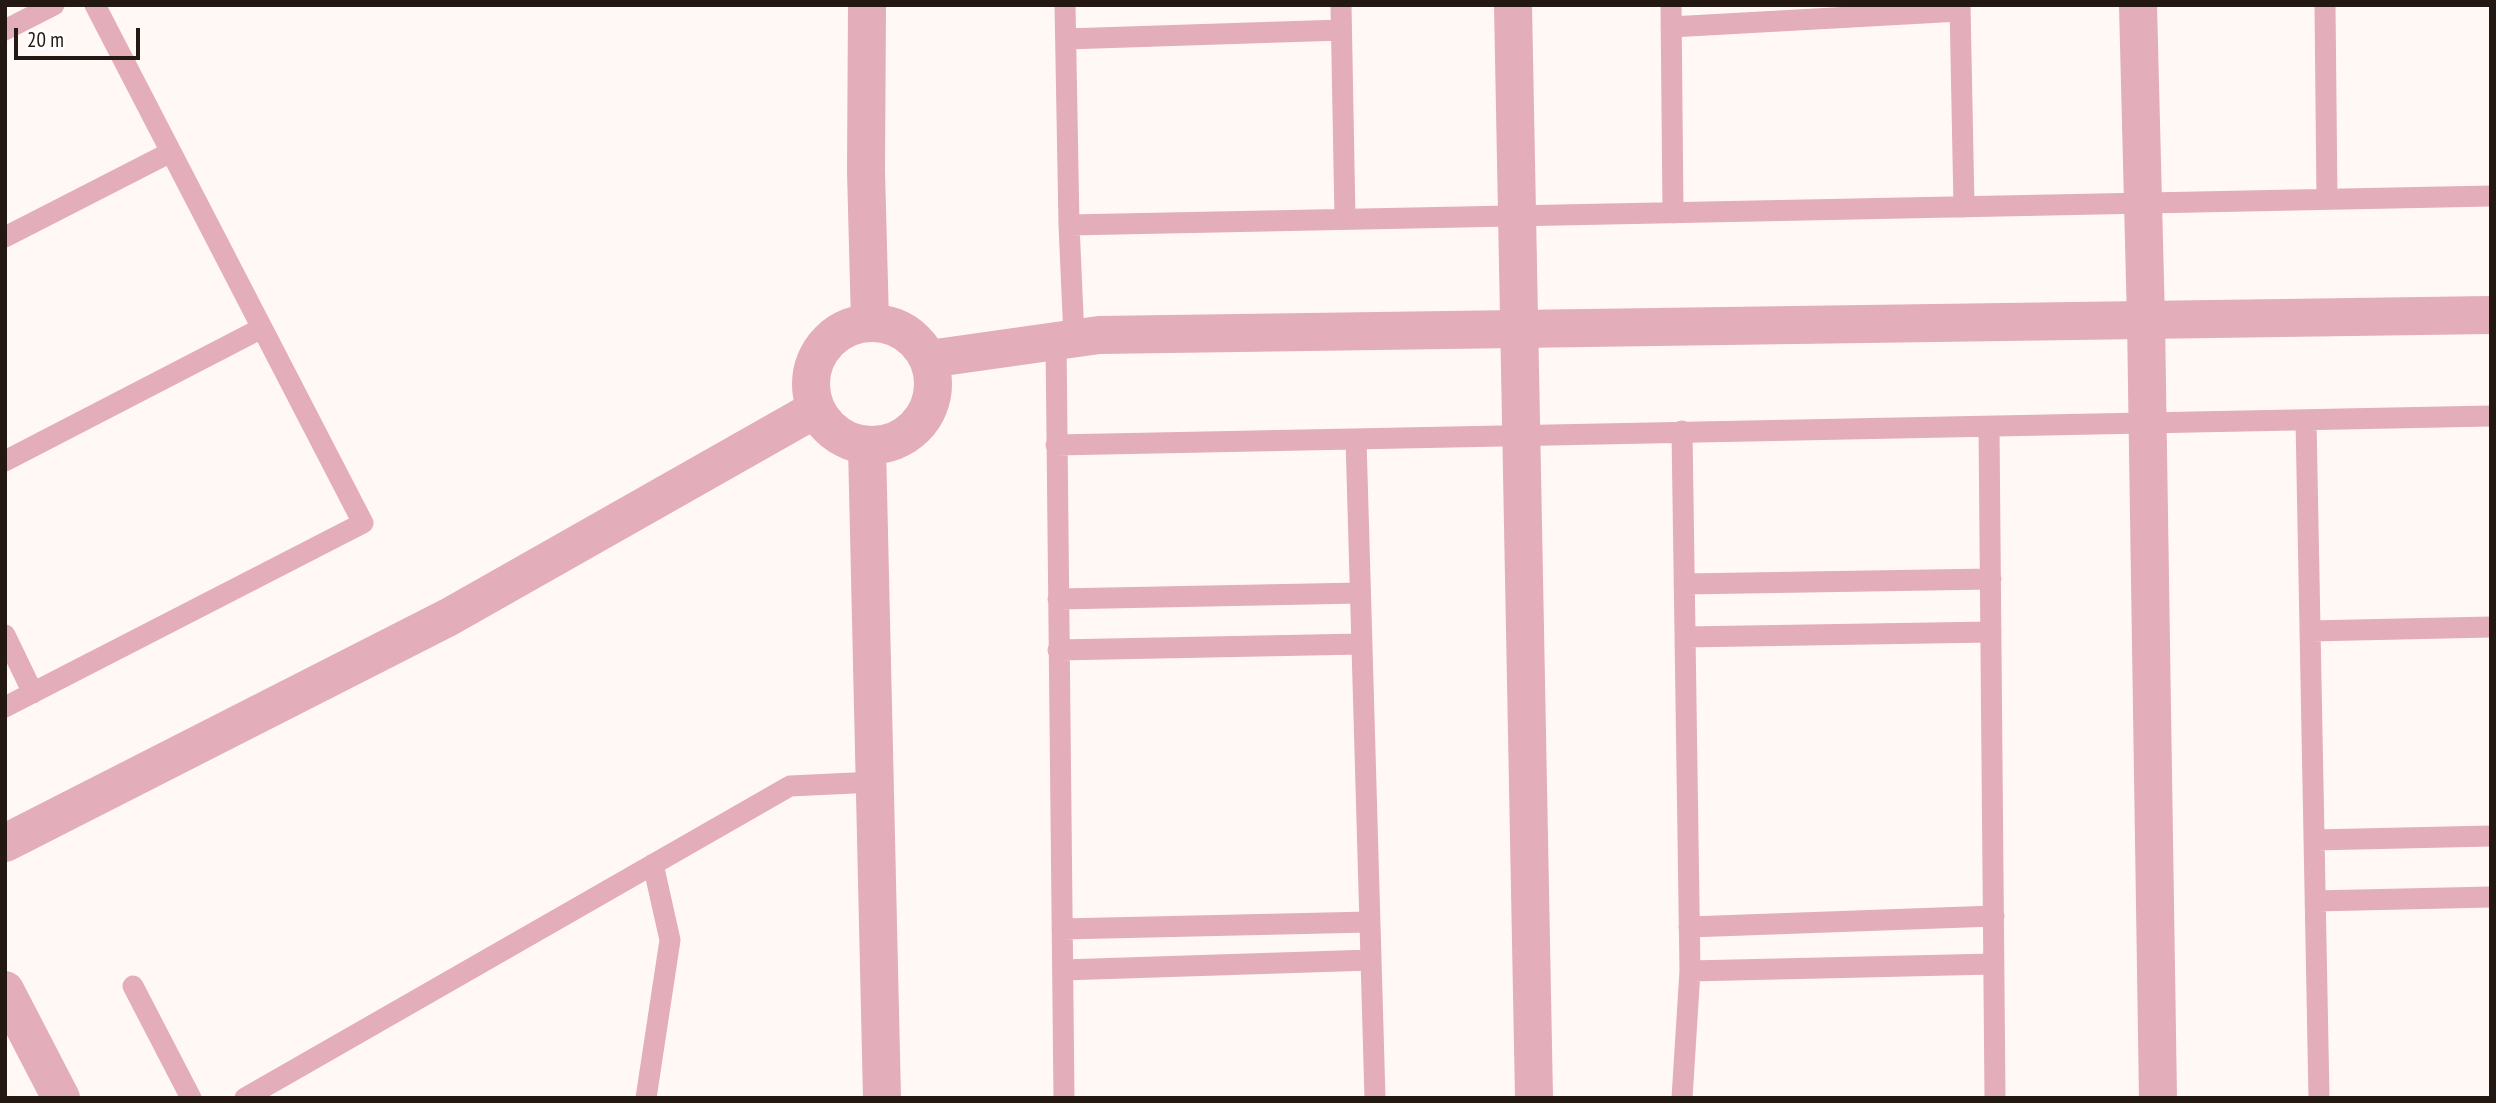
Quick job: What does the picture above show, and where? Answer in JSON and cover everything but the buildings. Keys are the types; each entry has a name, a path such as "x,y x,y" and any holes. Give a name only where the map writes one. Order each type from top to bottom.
{"street":[{"path":"867,5 866,171 870,322"},
{"path":"1513,5 1534,1098"},
{"path":"2138,5 2146,320 2158,1098"},
{"path":"929,359 1099,335 2491,315"},
{"path":"870,322 894,326 915,339 929,359 934,383 931,406 921,423 898,440 867,446 850,442 833,432 816,409 810,388 814,361 821,348 847,327 870,322"},
{"path":"5,842 449,617 816,409"},
{"path":"867,446 882,1098"},
{"path":"6,994 61,1098"}],"lane":[{"path":"5,30 54,5"},
{"path":"5,707 363,523 95,5"},
{"path":"1064,1098 1056,445 1065,340 1069,225 1065,5"},
{"path":"1341,5 1345,219"},
{"path":"1671,5 1673,212"},
{"path":"2325,5 2328,199"},
{"path":"1671,27 1960,8 1964,206"},
{"path":"1066,38 1341,30"},
{"path":"5,237 171,152"},
{"path":"1069,225 2491,196"},
{"path":"5,461 262,328"},
{"path":"1056,445 2491,416"},
{"path":"2306,420 2319,1098"},
{"path":"1989,427 1995,1098"},
{"path":"1682,431 1690,971 1682,1098"},
{"path":"1356,439 1375,1098"},
{"path":"1684,584 1991,579"},
{"path":"1058,600 1360,593"},
{"path":"2310,631 2491,627"},
{"path":"1685,638 1992,632"},
{"path":"5,635 33,693"},
{"path":"1058,650 1362,644"},
{"path":"245,1098 790,786 875,782"},
{"path":"2314,840 2491,836"},
{"path":"646,1098 670,940 653,864"},
{"path":"2315,901 2491,897"},
{"path":"1689,927 1994,916"},
{"path":"1062,929 1370,922"},
{"path":"1063,970 1371,960"},
{"path":"1690,971 1994,964"},
{"path":"133,986 191,1098"}]}
